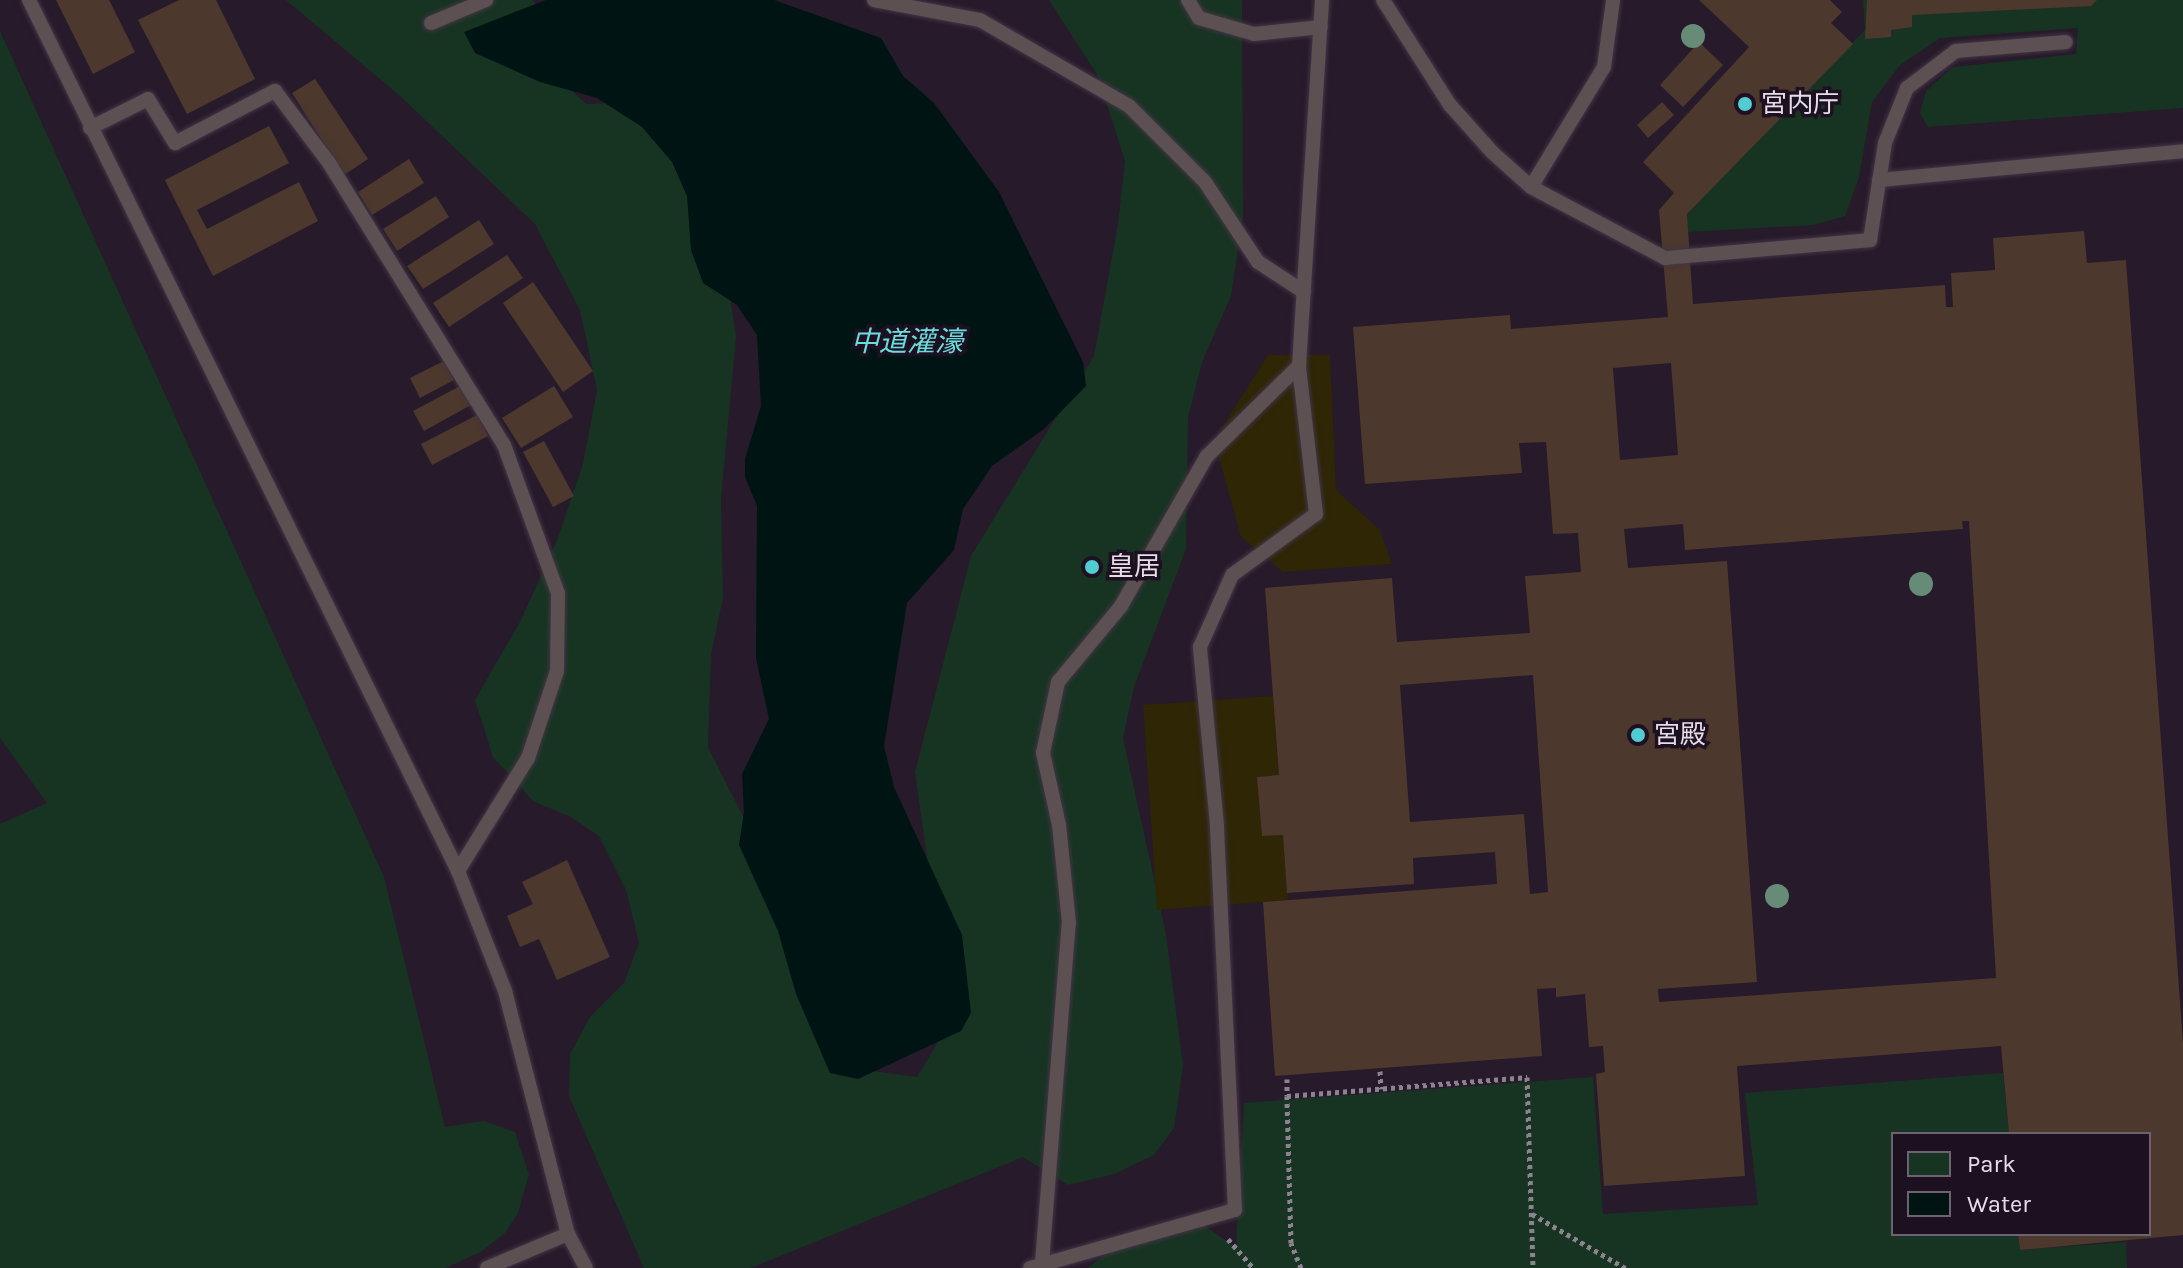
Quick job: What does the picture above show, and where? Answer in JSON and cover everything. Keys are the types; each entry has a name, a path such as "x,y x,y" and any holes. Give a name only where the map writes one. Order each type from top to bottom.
{"lane":[{"path":"29,0 458,871 505,991 568,1234 586,1268"},
{"path":"431,23 486,0"},
{"path":"874,0 980,20 1129,106 1205,182 1258,262 1304,292"},
{"path":"1188,0 1199,18 1254,34 1321,27"},
{"path":"1299,366 1207,456 1121,606 1058,682 1043,753 1059,825 1069,923 1036,1266 1235,1210 1217,825 1200,647 1232,575 1316,514 1299,366 1322,0"},
{"path":"1383,0 1450,105 1531,187 1665,258 1870,240 1885,143 1907,88 1956,51 2066,42"},
{"path":"1531,187 1604,67 1613,0"},
{"path":"90,128 148,99 175,143 275,91 329,163 504,445 558,593 557,671 528,758 458,871"},
{"path":"1879,180 2183,151"},
{"path":"487,1268 568,1234"}],"path":[{"path":"1380,1071 1381,1089"},
{"path":"1287,1096 1527,1077 1533,1268"},
{"path":"1287,1079 1291,1243 1301,1268"},
{"path":"1532,1214 1625,1268"},
{"path":"1217,1215 1233,1251 1253,1268"}],"green space":[{"path":"286,0 532,0 563,34 551,71 586,104 647,102 723,251 736,337 721,499 723,598 711,654 708,747 872,1071 917,1077 950,1022 915,772 971,556 1094,356 1118,224 1125,161 1098,76 1049,0 1242,0 1243,215 1231,296 1202,362 1188,418 1186,549 1134,687 1123,738 1166,934 1183,1066 1174,1128 1154,1155 1114,1174 1068,1185 1023,1157 751,1268 644,1268 569,1096 570,1054 590,1017 624,983 639,943 626,890 599,836 571,817 533,801 493,757 475,700 520,622 557,540 583,464 597,390 580,310 535,224 399,95"},
{"path":"1863,0 2183,0 2183,108 1928,127 1920,113 1926,91 1953,67 2076,54 2078,28 1940,38 1900,65 1872,102 1859,177 1845,216 1813,225 1688,232 1687,214 1865,30"},
{"path":"0,31 384,877 445,1127 484,1121 515,1132 529,1174 518,1213 505,1233 482,1251 446,1268 0,1268 0,824 47,803 0,738"},
{"path":"2003,1073 2009,1132 1891,1132 1891,1236 2018,1236 2020,1250 2126,1242 2127,1268 1088,1268 1114,1247 1191,1217 1236,1247 1244,1103 1593,1077 1603,1214 1758,1205 1745,1093"}],"sand":[{"path":"1268,355 1330,355 1336,490 1380,530 1392,564 1283,572 1241,537 1214,440"},
{"path":"1273,696 1279,775 1258,777 1262,835 1283,835 1288,900 1157,910 1143,705"}],"water":[{"name":"中道灌濠","path":"546,0 774,0 881,38 903,76 934,103 999,192 1083,362 1086,386 1044,429 992,466 963,509 954,550 907,603 884,746 894,787 962,935 971,1013 961,1031 858,1079 830,1073 796,994 778,931 739,845 744,812 742,774 769,719 756,658 757,506 745,477 745,459 761,406 757,335 737,305 703,283 691,250 687,196 672,162 642,127 597,98 540,82 475,53 464,32"}],"building":[{"path":"56,0 109,0 135,52 93,74"},
{"path":"179,0 216,0 255,79 187,114 138,20"},
{"name":"宮殿","path":"1699,0 1830,0 1842,12 1831,23 1853,44 1687,214 1693,304 1945,285 1946,307 1953,307 1951,273 1995,270 1993,238 2084,231 2087,263 2126,260 2183,1043 2183,1235 2020,1250 2018,1236 2151,1236 2151,1132 2009,1132 2001,1046 1737,1066 1745,1176 1604,1186 1596,1074 1605,1072 1603,1046 1589,1047 1585,994 1556,997 1556,988 1537,989 1542,1056 1275,1076 1263,902 1497,884 1495,852 1413,858 1414,884 1287,893 1283,835 1262,836 1257,777 1279,775 1265,588 1392,578 1397,642 1530,633 1525,576 1581,572 1578,533 1553,534 1546,442 1519,443 1522,473 1365,484 1353,327 1510,315 1511,329 1668,317 1659,210 1674,193 1643,162 1749,47","holes":["1671,363 1678,455 1620,460 1613,368","1962,521 1969,521 1996,978 1659,1002 1658,989 1757,982 1727,561 1628,568 1624,529 1683,524 1685,550 1963,529","1533,675 1548,892 1530,894 1524,814 1410,822 1400,685"]},
{"path":"1867,0 2097,0 2091,6 1912,15 1912,27 1891,30 1891,37 1865,39"},
{"path":"1699,42 1723,65 1683,107 1660,85"},
{"path":"315,79 368,159 344,175 292,93"},
{"path":"1662,102 1674,115 1648,138 1637,125"},
{"path":"269,126 289,163 197,210 207,229 299,182 318,221 213,276 165,180"},
{"path":"409,159 424,183 372,215 358,192"},
{"path":"436,196 449,217 397,251 383,229"},
{"path":"479,220 494,244 423,289 407,266"},
{"path":"507,255 523,278 449,327 433,303"},
{"path":"533,282 593,371 563,392 503,303"},
{"path":"444,361 454,380 420,398 410,378"},
{"path":"460,386 471,405 424,431 413,411"},
{"path":"554,386 573,417 521,448 502,418"},
{"path":"477,415 488,436 432,465 421,444"},
{"path":"544,441 574,496 553,507 523,452"},
{"path":"567,860 610,957 557,980 539,939 520,947 507,916 533,904 522,882"}],"place":[{"name":"宮内庁","path":"1745,104"},
{"name":"皇居","path":"1092,567"},
{"name":"宮殿","path":"1638,735"}]}
